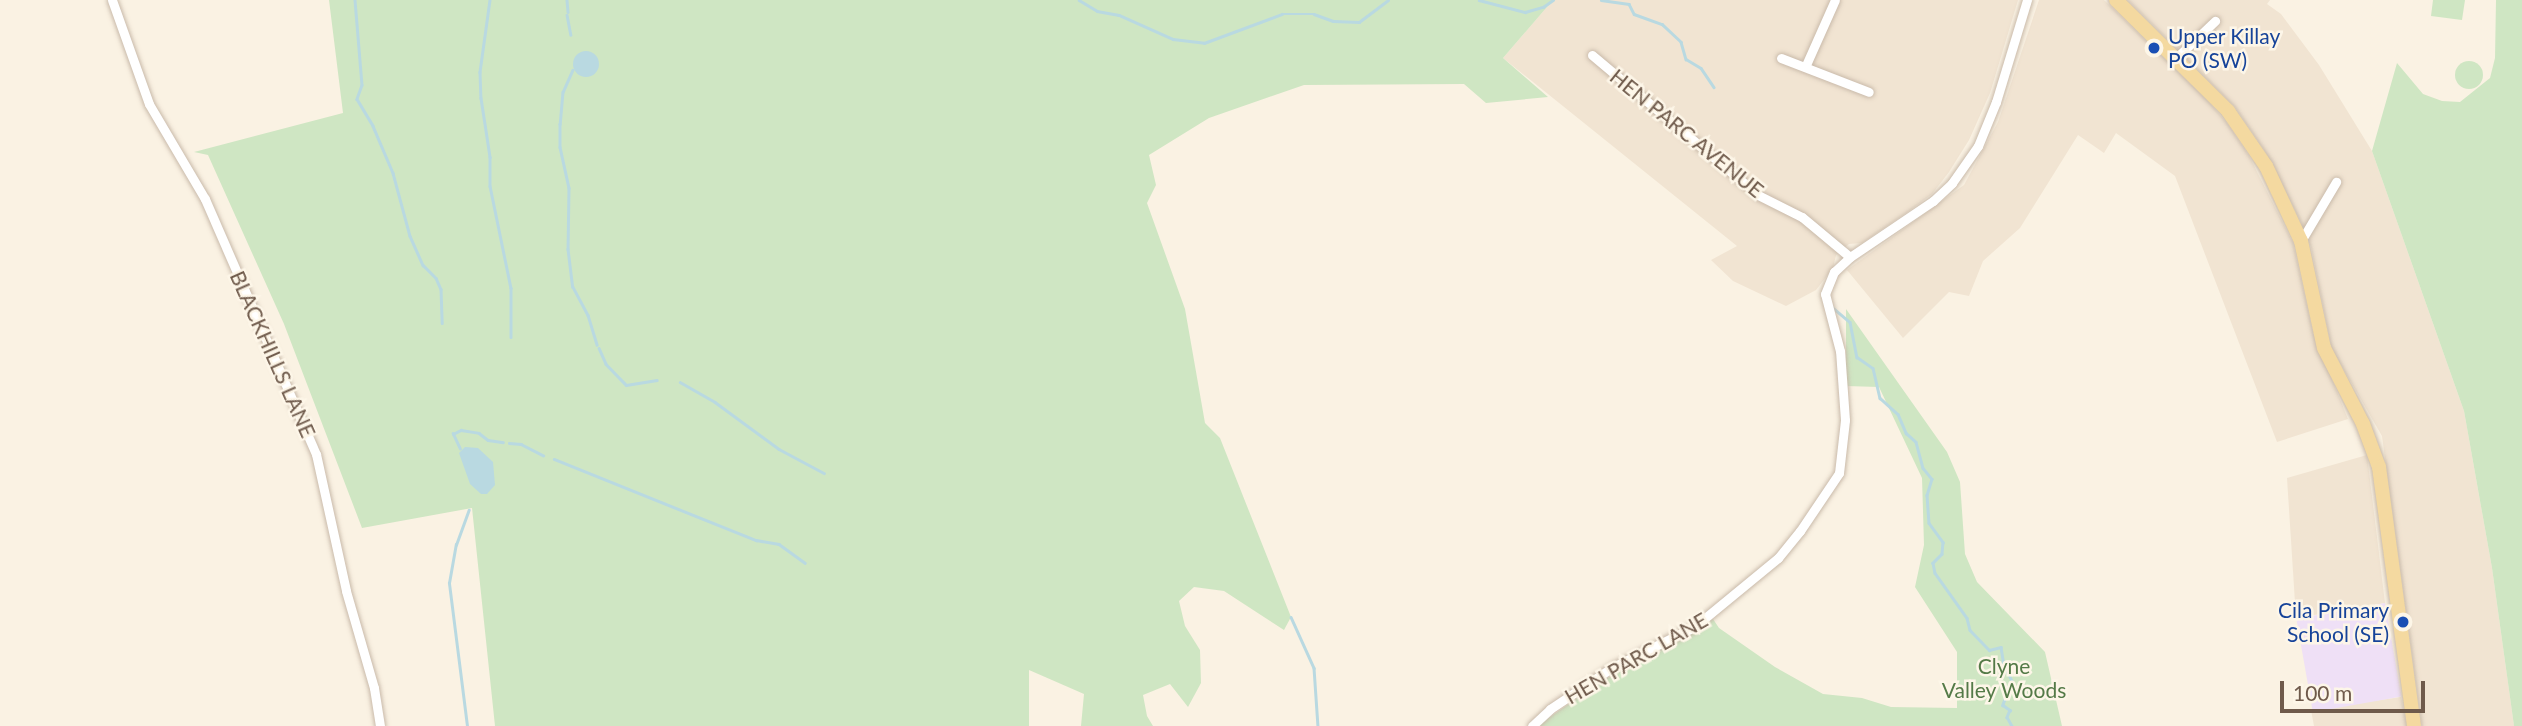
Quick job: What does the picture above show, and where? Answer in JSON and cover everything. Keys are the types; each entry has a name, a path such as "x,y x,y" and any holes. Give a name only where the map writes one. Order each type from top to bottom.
{"main road":[{"path":"2116,0 2208,88 2244,133 2282,195 2301,241 2324,348 2363,424 2379,467 2414,726"}],"street":[{"name":"BLACKHILLS LANE","path":"112,0 149,104 205,199 316,454 346,591 374,688 380,726"},
{"path":"1806,65 1835,0"},
{"path":"1850,257 1933,201 1952,183 1978,146 1996,102 2027,0"},
{"path":"2176,58 2215,21"},
{"name":"HEN PARC AVENUE","path":"1592,55 1758,195 1802,217 1850,257"},
{"path":"1781,58 1806,65 1869,92"},
{"path":"2301,241 2336,182"},
{"name":"HEN PARC LANE","path":"1532,726 1550,709 1613,667 1694,627 1778,558 1800,531 1839,472 1845,420 1840,351 1825,295 1834,272 1850,257"}],"shaded area":[{"path":"1553,0 2018,0 1990,93 1969,140 1949,172 1932,194 1909,211 1862,243 1849,244 1836,255 1833,268 1816,290 1786,306 1733,281 1711,260 1737,246 1503,58"},
{"path":"2039,0 2104,0 2207,100 2227,123 2249,156 2293,243 2313,333 2348,419 2277,442 2175,176 2116,133 2104,153 2078,135 2020,228 1983,261 1969,296 1949,292 1903,338 1847,270 1964,185 1998,122"},
{"path":"2128,0 2270,0 2267,4 2281,14 2319,65 2372,151 2464,411 2492,568 2514,726 2422,726 2382,436 2332,349 2311,247 2265,151 2235,107"},
{"path":"2367,455 2385,603 2296,618 2287,478"},
{"path":"2385,603 2401,697 2313,712 2296,619"},
{"path":"2401,697 2407,726 2314,726 2311,710"}],"green space":[{"path":"329,0 1553,0 1503,58 1548,97 1486,103 1464,84 1304,85 1209,118 1149,155 1156,185 1147,203 1185,309 1205,423 1220,438 1291,617 1284,630 1224,591 1194,587 1179,601 1185,626 1200,650 1201,683 1188,707 1170,684 1143,695 1147,716 1153,726 1081,726 1084,694 1029,670 1029,726 495,726 472,508 362,528 284,324 208,155 194,152 343,113"},
{"path":"2433,0 2465,0 2462,20 2431,16"},
{"path":"2496,0 2522,0 2522,726 2514,726 2492,568 2464,411 2372,151 2397,63 2423,94 2442,101 2460,102 2490,78 2495,58"},
{"path":"2469,61 2479,65 2483,75 2479,85 2469,89 2459,85 2455,75 2459,65"},
{"name":"Clyne Valley Woods","path":"1846,309 1947,452 1960,482 1965,554 1977,582 2045,652 2062,726 1537,726 1602,681 1713,619 1719,628 1775,667 1823,694 1862,698 1891,707 1957,708 1957,652 1915,587 1924,545 1922,478 1879,387 1846,386"}],"water":[{"path":"586,51 595,55 599,64 595,73 586,77 577,73 573,64 577,55"},
{"path":"465,447 478,448 493,462 495,485 487,494 481,494 470,484 459,453"}],"waterway":[{"path":"355,0 362,85 357,99 373,126 393,173 410,236 423,265 436,278 441,289 442,323"},
{"path":"490,0 480,72 481,98 490,157 490,186 511,288 511,337"},
{"path":"567,0 568,12"},
{"path":"1079,0 1097,11 1119,15 1173,39 1204,43 1282,14 1314,14 1333,21 1359,22 1388,0"},
{"path":"1479,0 1525,12 1543,7 1553,0"},
{"path":"1601,0 1629,4 1634,14 1662,24 1681,42 1686,59 1701,68 1714,87"},
{"path":"567,15 571,35"},
{"path":"573,70 563,92 560,124 560,147 569,188 568,249 573,287 588,315 597,345"},
{"path":"1832,307 1850,322 1857,357 1873,368 1880,398 1898,414 1906,433 1916,442 1923,468 1932,479 1927,495 1929,523 1943,542 1942,554 1933,563 1935,573 1967,618 1970,630 1989,650 2001,647 2004,665 2012,681 2003,705 2010,710 2007,717 2012,726"},
{"path":"599,348 606,364 626,385 657,380"},
{"path":"680,382 715,402 779,449 824,473"},
{"path":"460,449 453,434 461,430 479,433 488,440 503,442"},
{"path":"509,443 521,444 543,455"},
{"path":"554,459 756,540 779,544 805,563"},
{"path":"467,726 449,583 456,545 469,510"},
{"path":"1291,617 1314,668 1318,726"}],"place":[{"name":"Upper Killay PO (SW)","path":"2154,48"},
{"name":"Cila Primary School (SE)","path":"2403,622"}]}
